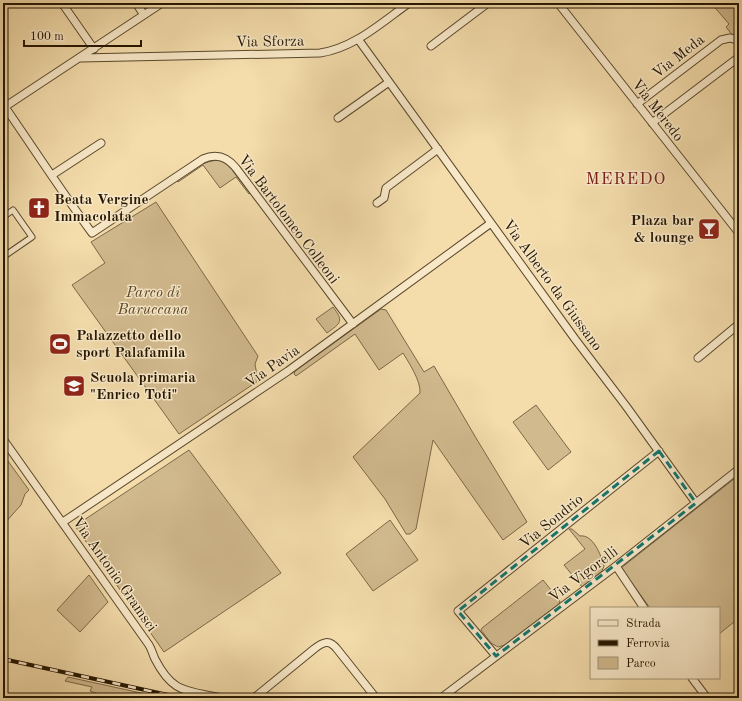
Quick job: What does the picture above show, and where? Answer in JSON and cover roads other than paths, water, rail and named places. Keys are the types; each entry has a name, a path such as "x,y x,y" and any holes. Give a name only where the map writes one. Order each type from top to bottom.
{"street":[{"path":"62,3 94,49"},
{"path":"136,3 144,15"},
{"path":"4,107 81,58 162,3"},
{"name":"Via Sforza","path":"81,58 320,53 337,49 358,39 409,3"},
{"path":"431,46 488,3"},
{"name":"Via Meredo","path":"558,3 739,233"},
{"name":"Via Meda","path":"637,104 721,40 730,38 739,40"},
{"name":"Via Alberto da Giussano","path":"358,39 696,503"},
{"path":"101,44 106,52 118,57"},
{"path":"652,123 739,57"},
{"path":"338,118 389,82"},
{"name":"Via Bartolomeo Colleoni","path":"4,107 72,206 92,232 203,160 218,156 225,158 236,168 353,324"},
{"path":"52,175 101,143"},
{"path":"377,203 384,198 386,188 438,149"},
{"path":"3,217 13,210 32,237 3,257"},
{"name":"Via Pavia","path":"63,522 288,371 492,223"},
{"path":"698,358 739,324"},
{"name":"Via Antonio Gramsci","path":"3,439 149,645 154,658 168,680 174,686 183,690 221,698"},
{"name":"Via Sondrio","path":"496,656 458,611 659,451"},
{"name":"Via Vigorelli","path":"441,698 616,566 739,470"},
{"path":"616,566 643,607"},
{"path":"254,698 321,643 327,642 332,643 376,698"},
{"path":"693,679 707,698"}],"railway":[{"path":"3,659 182,698"}],"place":[{"name":"Beata Vergine Immacolata","path":"39,208"},
{"name":"Plaza bar & lounge","path":"709,229"},
{"name":"Palazzetto dello sport Palafamila","path":"60,344"},
{"name":"Scuola primaria \"Enrico Toti\"","path":"74,386"}],"district":[{"name":"MEREDO","path":"626,178"}],"park label":[{"name":"Parco di Baruccana","path":"153,300"}]}
